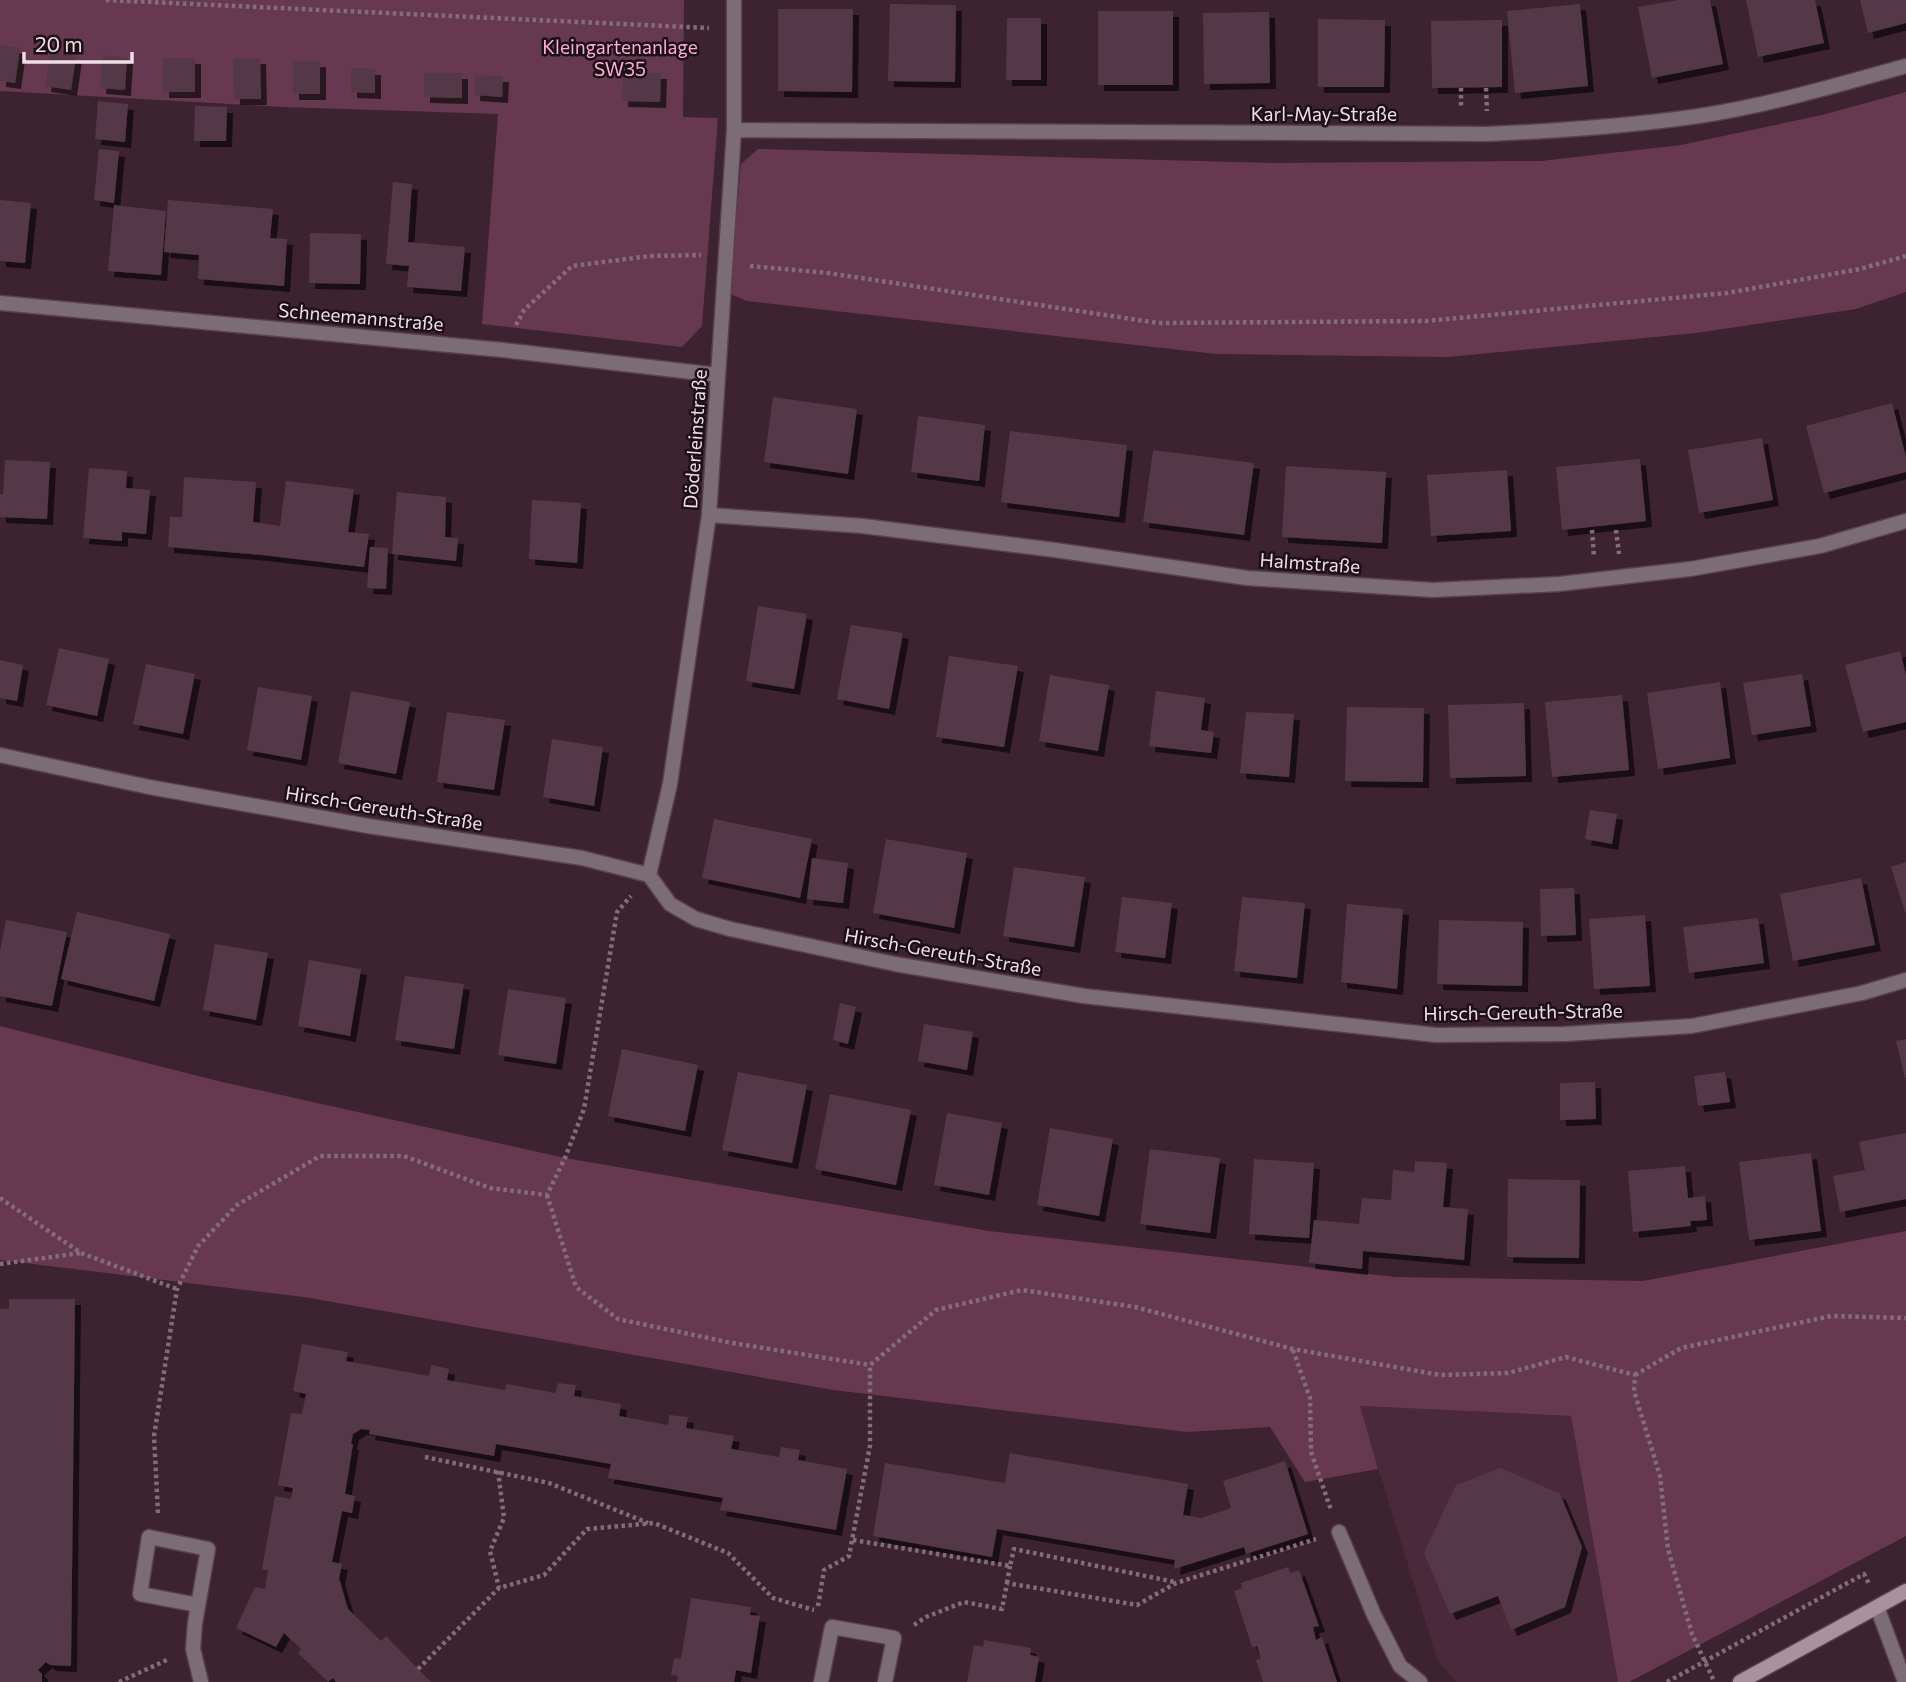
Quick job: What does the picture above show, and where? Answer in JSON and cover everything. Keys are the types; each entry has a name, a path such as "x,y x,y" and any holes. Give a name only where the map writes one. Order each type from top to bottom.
{"street":[{"name":"Döderleinstraße","path":"649,876 670,784 709,515 734,130 734,0"},
{"name":"Karl-May-Straße","path":"734,130 1551,132 1701,115 1782,99 1906,66"},
{"name":"Schneemannstraße","path":"0,303 503,350 718,375"},
{"name":"Halmstraße","path":"709,515 863,526 1247,578 1433,590 1559,584 1690,569 1820,546 1906,521"},
{"name":"Hirsch-Gereuth-Straße","path":"0,755 149,787 368,826 582,858 649,876 670,904 696,919 791,944 1084,996 1437,1035 1565,1034 1692,1026 1862,993 1906,980"},
{"path":"1339,1532 1399,1666 1420,1682"},
{"path":"198,1605 140,1594 149,1537 208,1549 193,1649 201,1682"},
{"path":"1740,1682 1906,1591"},
{"path":"1877,1607 1905,1682"},
{"path":"821,1682 832,1627 894,1638 885,1682"}],"path":[{"path":"106,0 735,29"},
{"path":"503,350 524,310 572,266 650,256 726,259 1158,323 1426,321 1727,293 1860,269 1906,256"},
{"path":"649,876 617,912 584,1110 547,1195 576,1287 618,1319 732,1343 870,1365 936,1310 1022,1290 1135,1307 1293,1349 1440,1375 1508,1373 1566,1357 1635,1376 1681,1348 1831,1316 1906,1318"},
{"path":"160,1538 154,1436 177,1289 198,1246 237,1205 320,1156 404,1156 490,1188 547,1195"},
{"path":"0,1198 81,1253 177,1289"},
{"path":"0,1264 81,1253"},
{"path":"1007,1583 1136,1605 1177,1583 1339,1532 1311,1452 1310,1398 1293,1349"},
{"path":"418,1669 499,1588 544,1575 587,1529 654,1523 728,1553 773,1598 817,1611 824,1570 849,1556 853,1540 870,1446 870,1365"},
{"path":"1635,1376 1634,1391 1660,1476 1668,1549 1692,1634 1715,1682"},
{"path":"425,1457 549,1483 649,1524"},
{"path":"498,1471 504,1518 490,1552 499,1588"},
{"path":"853,1540 1010,1566"},
{"path":"894,1638 926,1617 964,1602 1002,1609 1014,1549 1177,1583"},
{"path":"1667,1682 1864,1574"},
{"path":"119,1682 193,1649"}],"shaded area":[{"path":"1359,1406 1571,1416 1618,1682 1456,1682 1437,1659"}],"green space":[{"name":"Kleingartenanlage SW35","path":"0,0 684,0 683,117 718,118 702,326 682,347 482,324 498,114 284,107 0,91"},
{"path":"1906,92 1906,292 1856,309 1696,333 1448,357 1216,354 747,301 730,294 741,164 758,149 1275,163 1541,161 1681,145 1822,115"},
{"path":"0,1026 222,1082 565,1158 989,1231 1396,1277 1643,1281 1906,1231 1906,1536 1629,1682 1618,1682 1571,1416 1360,1406 1378,1469 1305,1482 1270,1427 1188,1432 833,1390 304,1297 0,1260"}],"building":[{"path":"1678,0 1710,0 1723,64 1652,78 1638,7"},
{"path":"1746,0 1815,0 1824,43 1758,57"},
{"path":"1860,0 1906,0 1906,23 1868,33"},
{"path":"890,4 956,5 955,82 888,81"},
{"path":"1580,4 1588,86 1515,93 1507,11"},
{"path":"778,9 853,9 852,92 778,91"},
{"path":"1098,11 1173,11 1173,85 1098,85"},
{"path":"1269,12 1270,83 1204,84 1203,13"},
{"path":"1007,18 1041,18 1041,80 1006,80"},
{"path":"1318,19 1385,20 1384,87 1318,87"},
{"path":"1502,20 1502,87 1432,88 1431,21"},
{"path":"0,45 20,48 15,83 0,81"},
{"path":"50,52 76,56 71,90 45,86"},
{"path":"103,55 127,58 125,90 100,88"},
{"path":"163,58 195,58 195,92 163,92"},
{"path":"260,58 261,99 234,99 233,59"},
{"path":"320,61 320,94 293,94 293,62"},
{"path":"351,68 375,69 375,93 351,92"},
{"path":"623,72 661,73 660,102 622,101"},
{"path":"424,73 462,73 462,98 424,97"},
{"path":"475,75 503,76 502,97 474,95"},
{"path":"98,101 128,104 125,142 95,139"},
{"path":"195,106 227,107 226,141 194,141"},
{"path":"99,149 119,151 114,203 94,200"},
{"path":"393,182 412,184 408,242 465,247 461,291 407,287 409,266 386,264"},
{"path":"0,200 31,203 25,263 0,261"},
{"path":"168,200 273,209 270,238 287,239 284,286 198,279 199,255 164,252"},
{"path":"114,205 166,211 161,275 108,271"},
{"path":"310,233 361,234 360,284 309,283"},
{"path":"773,397 857,409 848,474 764,462"},
{"path":"1892,403 1906,457 1906,472 1824,493 1806,426"},
{"path":"918,416 985,425 979,481 911,472"},
{"path":"1010,431 1127,445 1119,517 1001,502"},
{"path":"1762,438 1773,500 1699,513 1688,450"},
{"path":"1153,450 1254,463 1244,535 1143,522"},
{"path":"1640,459 1646,521 1562,530 1556,467"},
{"path":"5,460 50,462 47,519 0,517"},
{"path":"1286,466 1386,472 1382,543 1282,537"},
{"path":"89,468 127,471 126,488 150,490 146,534 122,532 122,541 83,538"},
{"path":"1507,470 1511,531 1431,536 1427,475"},
{"path":"184,477 256,482 253,522 280,526 286,481 354,489 348,532 369,534 364,567 168,547 170,517 182,517"},
{"path":"397,492 446,497 445,537 458,538 456,561 392,554"},
{"path":"532,500 581,503 577,563 529,559"},
{"path":"370,547 388,548 386,589 367,588"},
{"path":"758,606 807,614 794,689 746,681"},
{"path":"851,625 903,633 889,709 837,699"},
{"path":"59,648 109,659 97,716 46,705"},
{"path":"1900,651 1906,675 1906,722 1863,732 1845,665"},
{"path":"949,656 1018,666 1004,747 936,737"},
{"path":"0,660 23,665 17,701 0,698"},
{"path":"146,664 195,674 183,734 133,724"},
{"path":"1802,674 1811,726 1752,735 1743,683"},
{"path":"1050,675 1109,685 1098,751 1039,741"},
{"path":"1720,682 1730,758 1658,769 1647,693"},
{"path":"258,687 312,696 301,760 247,750"},
{"path":"351,691 410,702 396,774 338,763"},
{"path":"1156,691 1205,698 1201,730 1214,732 1211,753 1149,746"},
{"path":"1622,695 1629,770 1552,777 1545,702"},
{"path":"1524,703 1526,776 1450,778 1448,705"},
{"path":"1347,707 1424,708 1423,782 1345,781"},
{"path":"447,712 505,720 494,790 437,782"},
{"path":"1246,712 1294,714 1289,777 1240,773"},
{"path":"552,739 603,747 594,806 543,797"},
{"path":"1590,810 1617,814 1612,844 1585,839"},
{"path":"714,819 812,839 800,898 702,878"},
{"path":"886,839 967,853 954,928 873,913"},
{"path":"812,858 848,863 843,903 807,899"},
{"path":"1906,862 1906,912 1905,912 1891,867"},
{"path":"1014,867 1085,877 1074,947 1003,936"},
{"path":"1861,878 1875,945 1793,961 1780,894"},
{"path":"1574,888 1576,935 1541,936 1540,889"},
{"path":"1122,897 1172,903 1165,958 1115,952"},
{"path":"1242,897 1305,903 1297,978 1234,971"},
{"path":"1347,904 1403,909 1397,989 1341,982"},
{"path":"77,912 170,934 154,1001 61,979"},
{"path":"1645,915 1650,986 1594,989 1589,919"},
{"path":"1758,918 1764,963 1689,973 1683,927"},
{"path":"6,920 67,932 52,1006 0,996 0,951"},
{"path":"1439,920 1523,922 1522,986 1437,984"},
{"path":"215,944 268,953 256,1020 203,1010"},
{"path":"309,960 361,969 350,1036 298,1026"},
{"path":"405,976 464,984 454,1049 395,1040"},
{"path":"508,989 566,998 556,1064 498,1055"},
{"path":"840,1003 856,1007 848,1044 833,1040"},
{"path":"924,1024 973,1032 967,1070 918,1061"},
{"path":"1906,1039 1906,1078 1905,1078 1896,1041"},
{"path":"622,1049 698,1065 685,1131 608,1116"},
{"path":"738,1072 807,1085 792,1163 722,1150"},
{"path":"1725,1072 1730,1102 1698,1106 1694,1076"},
{"path":"1595,1082 1596,1119 1560,1120 1560,1083"},
{"path":"830,1094 911,1110 896,1185 815,1169"},
{"path":"947,1113 1002,1123 989,1195 934,1185"},
{"path":"1050,1128 1113,1139 1099,1216 1037,1205"},
{"path":"1906,1133 1906,1199 1840,1212 1833,1176 1865,1170 1859,1142"},
{"path":"1150,1149 1220,1158 1210,1233 1140,1224"},
{"path":"1811,1153 1821,1231 1749,1240 1739,1162"},
{"path":"1254,1159 1314,1163 1309,1238 1249,1234"},
{"path":"1415,1161 1447,1163 1443,1207 1468,1209 1464,1260 1363,1251 1362,1269 1309,1263 1314,1220 1359,1224 1362,1198 1391,1200 1393,1170 1414,1172"},
{"path":"1685,1166 1688,1198 1705,1196 1707,1220 1690,1221 1691,1226 1633,1232 1628,1171"},
{"path":"1508,1179 1580,1180 1579,1258 1507,1257"},
{"path":"9,1299 75,1299 71,1666 50,1665 46,1662 38,1670 42,1674 42,1682 0,1682 0,1309 9,1309"},
{"path":"302,1344 348,1352 346,1361 429,1376 431,1365 449,1369 447,1380 505,1390 507,1384 555,1393 558,1383 576,1385 574,1396 621,1404 619,1416 668,1425 669,1415 688,1417 686,1428 734,1436 731,1449 779,1457 781,1447 800,1450 798,1460 847,1469 836,1530 720,1510 723,1498 608,1478 611,1464 496,1444 494,1456 369,1434 370,1430 361,1429 353,1434 345,1494 355,1496 352,1513 342,1511 332,1562 342,1564 339,1578 348,1609 381,1641 386,1636 431,1682 336,1682 333,1678 328,1682 298,1653 301,1649 284,1633 276,1647 236,1628 255,1587 265,1589 268,1570 262,1569 275,1496 291,1499 293,1488 278,1485 291,1413 302,1414 306,1394 293,1391"},
{"path":"1010,1453 1188,1484 1183,1515 1201,1518 1231,1508 1223,1481 1285,1461 1308,1534 1246,1554 1244,1547 1174,1569 1175,1560 997,1529 992,1557 873,1536 885,1463 1005,1483"},
{"path":"1501,1468 1560,1494 1582,1547 1565,1607 1511,1630 1498,1596 1450,1614 1424,1553 1456,1485"},
{"path":"1288,1567 1290,1573 1299,1570 1319,1626 1313,1627 1316,1640 1322,1637 1337,1682 1263,1682 1256,1660 1261,1658 1257,1646 1252,1647 1234,1591 1242,1588 1241,1583"},
{"path":"691,1598 751,1607 750,1615 760,1616 751,1673 736,1670 734,1682 677,1682 678,1676 671,1675 674,1658 681,1659"},
{"path":"984,1640 1031,1648 1030,1655 1039,1657 1035,1682 967,1682 974,1645 983,1647"}]}
